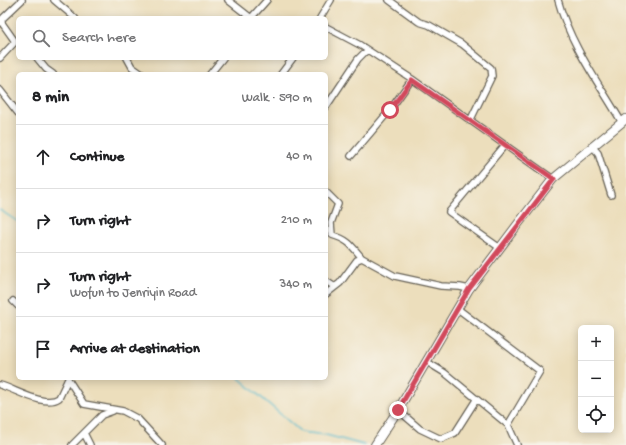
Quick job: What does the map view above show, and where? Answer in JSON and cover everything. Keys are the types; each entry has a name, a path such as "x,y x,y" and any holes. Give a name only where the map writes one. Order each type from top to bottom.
{"street":[{"path":"0,58 16,44 2,22 2,19 22,0"},
{"path":"54,0 73,16"},
{"path":"228,0 248,16"},
{"path":"253,16 267,0"},
{"path":"321,16 331,0"},
{"path":"389,0 397,2 419,22 429,25 462,44 491,68 492,76 470,121"},
{"path":"375,444 398,410 469,289 500,248 554,179 624,120 574,41 567,27 558,0"},
{"path":"328,28 367,50 412,80 554,179"},
{"path":"328,104 358,59 367,50"},
{"path":"39,60 50,72"},
{"path":"128,60 132,67 139,72"},
{"path":"212,72 221,60"},
{"path":"282,72 291,60"},
{"path":"351,156 390,110 412,80"},
{"path":"0,90 16,110"},
{"path":"500,248 449,212 505,145"},
{"path":"592,146 598,153 611,195"},
{"path":"328,194 338,204 331,223 332,235 350,242 362,258 395,276 441,286 469,289"},
{"path":"328,292 335,287 357,260 362,258"},
{"path":"328,282 335,287"},
{"path":"13,301 16,304"},
{"path":"458,309 540,371 508,425"},
{"path":"427,362 445,373 508,425 517,445"},
{"path":"0,385 28,396 50,401 59,398 66,380"},
{"path":"68,380 84,404 123,412 138,419 162,445"},
{"path":"398,410 420,429 441,439 455,432 476,400"},
{"path":"72,445 102,415 114,411"},
{"path":"84,433 90,445"}],"waterway":[{"path":"0,210 16,221"},
{"path":"241,380 301,432 326,435 364,445"}],"route":[{"path":"390,110 412,80 554,179 469,289 398,410"}]}
